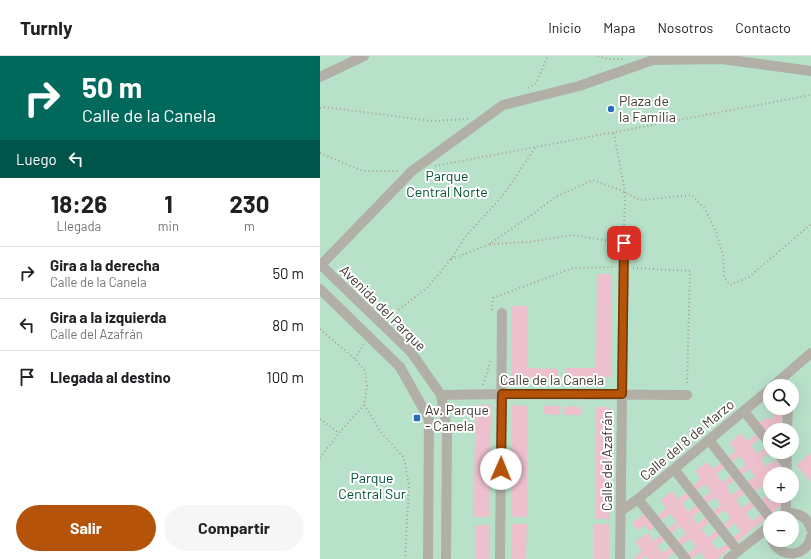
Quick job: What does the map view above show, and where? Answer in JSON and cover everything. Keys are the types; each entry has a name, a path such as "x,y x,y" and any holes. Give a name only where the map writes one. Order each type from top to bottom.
{"street":[{"path":"320,77 364,56"},
{"path":"320,265 412,171 503,105 580,89 653,60 722,60 811,71"},
{"name":"Calle del Azafrán","path":"620,559 624,243"},
{"name":"Avenida del Parque","path":"320,265 410,352 441,395 447,430 446,559"},
{"path":"320,289 400,367 428,419 428,559"},
{"path":"497,313 502,394 500,559"},
{"path":"781,379 811,353"},
{"path":"788,373 788,379"},
{"name":"Calle de la Canela","path":"441,395 687,395"},
{"name":"Calle del 8 de Marzo","path":"621,511 638,499 763,395"},
{"path":"744,411 763,435"},
{"path":"709,440 765,511"},
{"path":"674,469 738,551"},
{"path":"638,499 686,559"},
{"path":"799,514 809,521 811,529"},
{"path":"728,559 763,531"},
{"path":"775,547 784,553 799,555 809,544 811,537"}],"path":[{"path":"525,90 536,83 548,56"},
{"path":"320,153 363,171 412,171 811,96"},
{"path":"320,108 325,107 432,121 471,118"},
{"path":"488,244 529,242 572,235 624,243 625,192 614,133"},
{"path":"387,319 428,287 451,259 466,236 504,194 535,148"},
{"path":"451,259 488,244 533,214 555,197 593,180 625,192 640,200 692,195 705,209 716,232 723,255 724,277 730,285 750,276 811,224"},
{"path":"497,313 493,298 572,268 623,267 690,271 687,395"},
{"path":"320,328 355,359 365,371 367,386 364,405 339,433 320,458"},
{"path":"355,359 364,344"},
{"path":"480,394 492,357"},
{"path":"364,405 381,432 404,458 410,486 405,559"},
{"path":"320,419 339,433"}],"green space":[{"path":"320,56 811,56 811,559 320,559"}],"building":[{"path":"597,274 612,274 611,377 565,377 565,368 596,368"},
{"path":"512,306 527,306 527,368 558,369 558,378 511,377"},
{"path":"476,405 491,405 489,517 473,517"},
{"path":"512,405 527,406 527,517 511,517"},
{"path":"543,406 561,406 560,415 543,414"},
{"path":"565,406 582,407 582,415 564,415"},
{"path":"596,407 610,407 610,519 595,519"},
{"path":"774,415 783,415 782,423 763,423 763,431 759,423 766,418 774,418"},
{"path":"741,433 747,441 756,434 759,439 751,446 757,454 763,449 763,457 761,459 766,466 775,460 781,467 763,467 763,487 762,486 754,493 746,483 755,476 749,469 740,476 737,471 746,464 739,456 731,463 727,458 736,451 729,443"},
{"path":"811,453 811,482 799,467 796,465"},
{"path":"707,462 712,469 721,463 725,468 716,474 723,482 731,476 735,480 726,487 732,495 741,488 745,493 736,500 742,508 751,501 755,506 746,513 752,521 761,514 763,521 736,543 732,538 741,531 735,523 726,530 722,525 731,518 724,510 716,517 712,512 721,505 715,497 706,504 702,499 711,492 705,484 696,491 692,486 701,479 695,471"},
{"path":"672,491 678,499 687,492 691,497 682,503 688,512 697,505 701,510 692,517 697,524 706,517 710,522 701,529 708,537 716,531 720,535 711,542 718,550 726,544 730,548 717,559 705,559 700,552 691,559 687,554 696,547 690,539 681,546 677,541 686,534 680,526 671,533 668,528 677,522 670,514 661,520 658,515 667,508 660,500"},
{"path":"763,498 763,503 781,503 781,506 774,511 768,511 760,501"},
{"path":"646,512 656,526 649,531 645,525 638,530 632,523"},
{"path":"511,524 527,524 526,559 511,559"},
{"path":"594,524 609,524 609,559 594,559"},
{"path":"475,525 490,525 490,559 475,559"},
{"path":"648,533 654,541 663,534 666,539 657,546 663,553 672,546 676,551 667,558 668,559 649,559 646,556 642,559 635,559 634,558 642,551 635,542"}],"place":[{"name":"Plaza de la Familia","path":"611,109"},
{"name":"Av. Parque - Canela","path":"417,418"}],"route":[{"path":"501,469 502,394 622,394 624,243"}],"park label":[{"name":"Parque Central Norte","path":"447,184"},
{"name":"Parque Central Sur","path":"372,486"}]}
